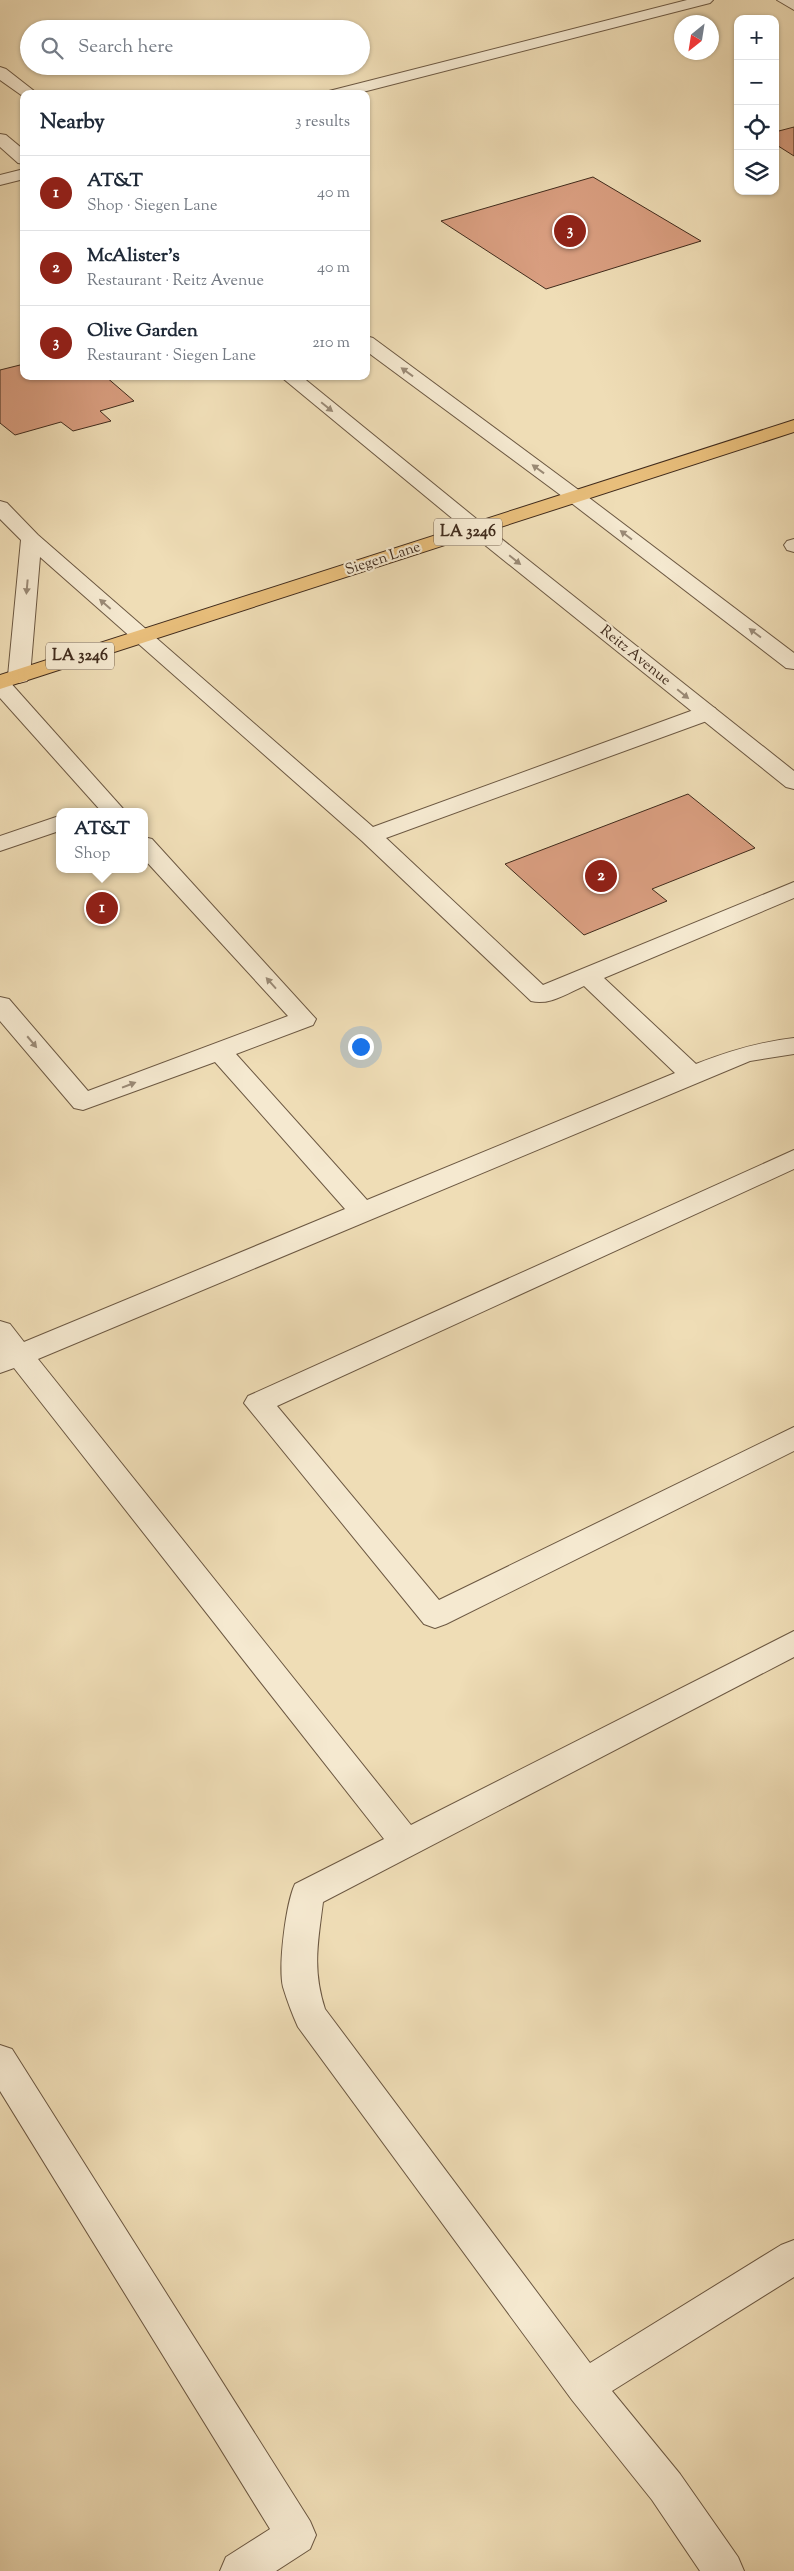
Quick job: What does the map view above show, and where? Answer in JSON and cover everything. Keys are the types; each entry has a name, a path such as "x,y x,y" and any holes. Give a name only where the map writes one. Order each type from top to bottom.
{"main road":[{"name":"Siegen Lane","path":"6,681 577,498 794,426"}],"street":[{"path":"351,90 705,0"},
{"path":"785,0 794,5"},
{"path":"0,72 25,90"},
{"path":"0,139 20,156"},
{"path":"0,180 20,175"},
{"path":"370,345 577,498 794,663"},
{"name":"Reitz Avenue","path":"294,380 794,782"},
{"path":"2,510 31,539 370,836 540,996 794,889"},
{"path":"31,539 6,681 104,808"},
{"path":"370,836 707,713"},
{"path":"0,844 56,824"},
{"path":"0,1004 83,1102 304,1019 148,848"},
{"path":"588,976 692,1075"},
{"path":"10,1359 692,1075 751,1052 794,1046"},
{"path":"219,1051 362,1212"},
{"path":"794,1159 258,1403 435,1616 794,1438"},
{"path":"0,1331 10,1359 406,1843"},
{"path":"724,2571 666,2486 585,2387 310,2016 300,1985 299,1958 307,1894 794,1643"},
{"path":"0,2060 296,2535 240,2571"},
{"path":"585,2387 794,2257"}],"building":[{"path":"794,127 794,156 779,147 779,131"},
{"path":"593,177 701,241 546,289 441,221"},
{"path":"20,365 20,380 110,380 134,401 100,411 111,421 73,431 61,422 15,435 0,423 0,370"},
{"path":"688,794 755,848 652,889 667,901 584,935 505,864"}],"place":[{"name":"Olive Garden","path":"570,231"},
{"name":"McAlister's","path":"601,876"},
{"name":"AT&T","path":"102,908"}]}
